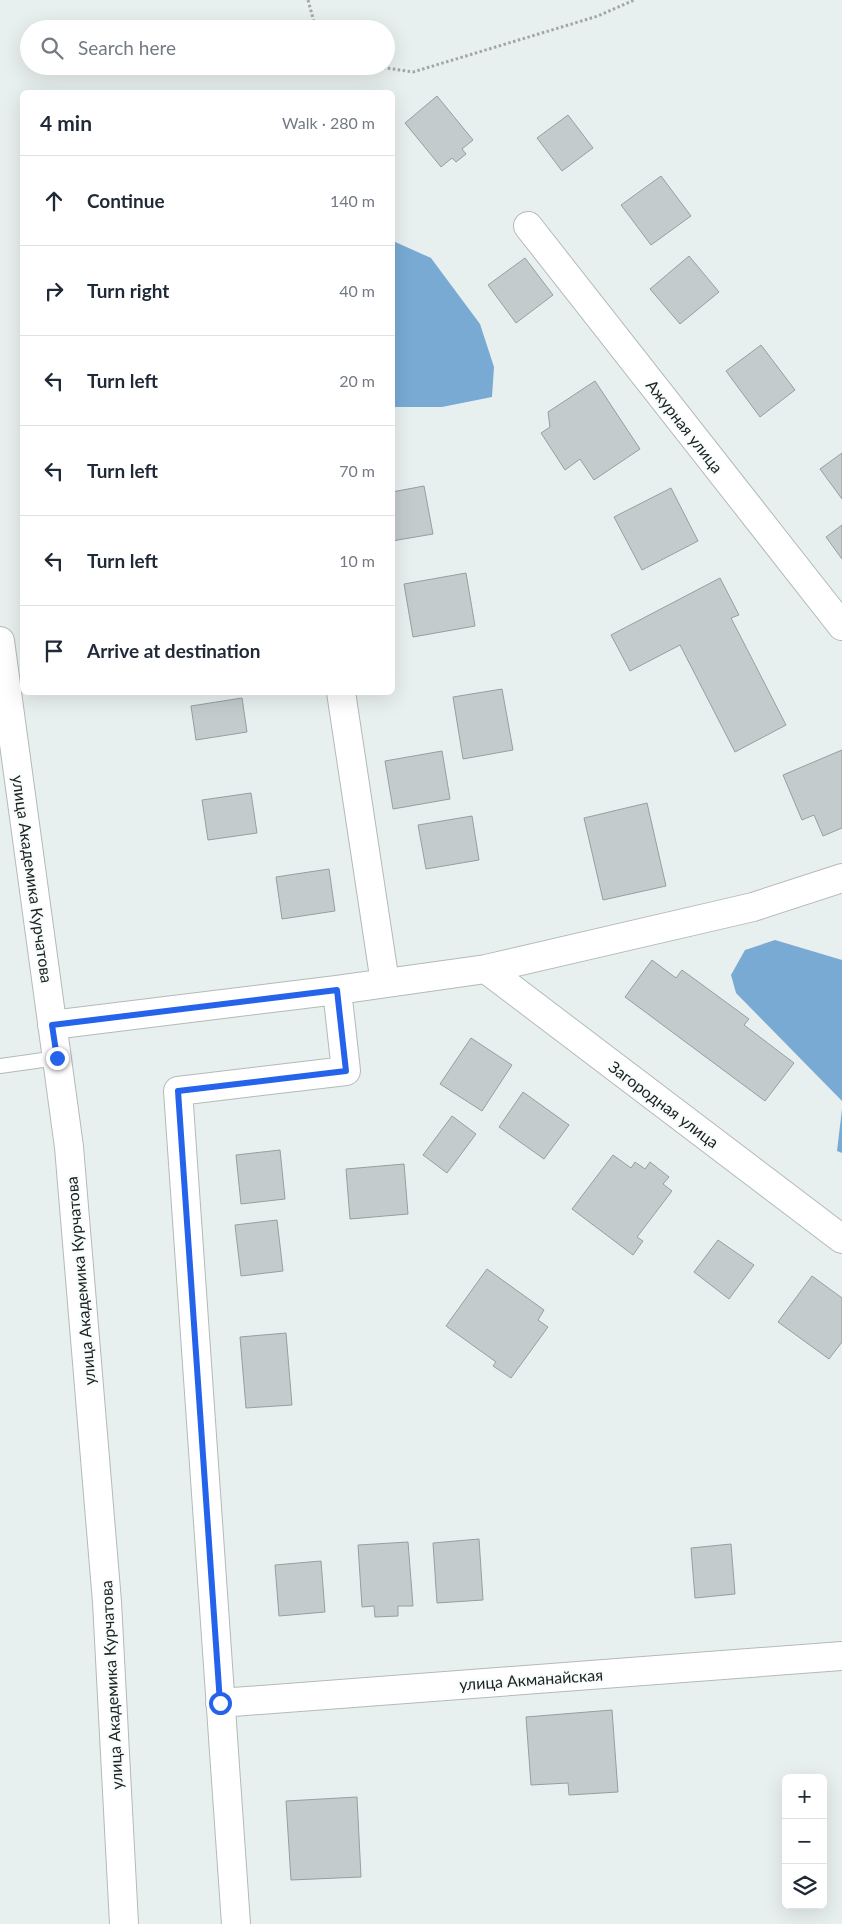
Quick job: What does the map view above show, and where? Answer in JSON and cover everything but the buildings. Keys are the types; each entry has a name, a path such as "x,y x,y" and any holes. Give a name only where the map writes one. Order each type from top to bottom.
{"street":[{"name":"Ажурная улица","path":"528,226 842,626"},
{"name":"улица Академика Курчатова","path":"0,641 69,1148 106,1592 124,1924"},
{"path":"341,695 385,983"},
{"path":"52,1025 337,990 486,969 753,906 842,878"},
{"name":"Загородная улица","path":"486,969 842,1239"},
{"path":"236,1924 178,1091 346,1071 337,990"},
{"name":"улица Акманайская","path":"220,1703 842,1656"}],"lane":[{"path":"0,1066 57,1058"}],"path":[{"path":"308,0 314,20"},
{"path":"395,69 413,72 598,16 634,0"}],"water":[{"path":"395,242 431,258 480,324 494,367 492,397 442,407 395,407"},
{"path":"775,940 842,960 842,1101 736,993 731,975 745,950"},
{"path":"842,1109 842,1153 837,1151"}],"route":[{"path":"57,1058 52,1025 337,990 346,1071 178,1091 220,1703"}]}
